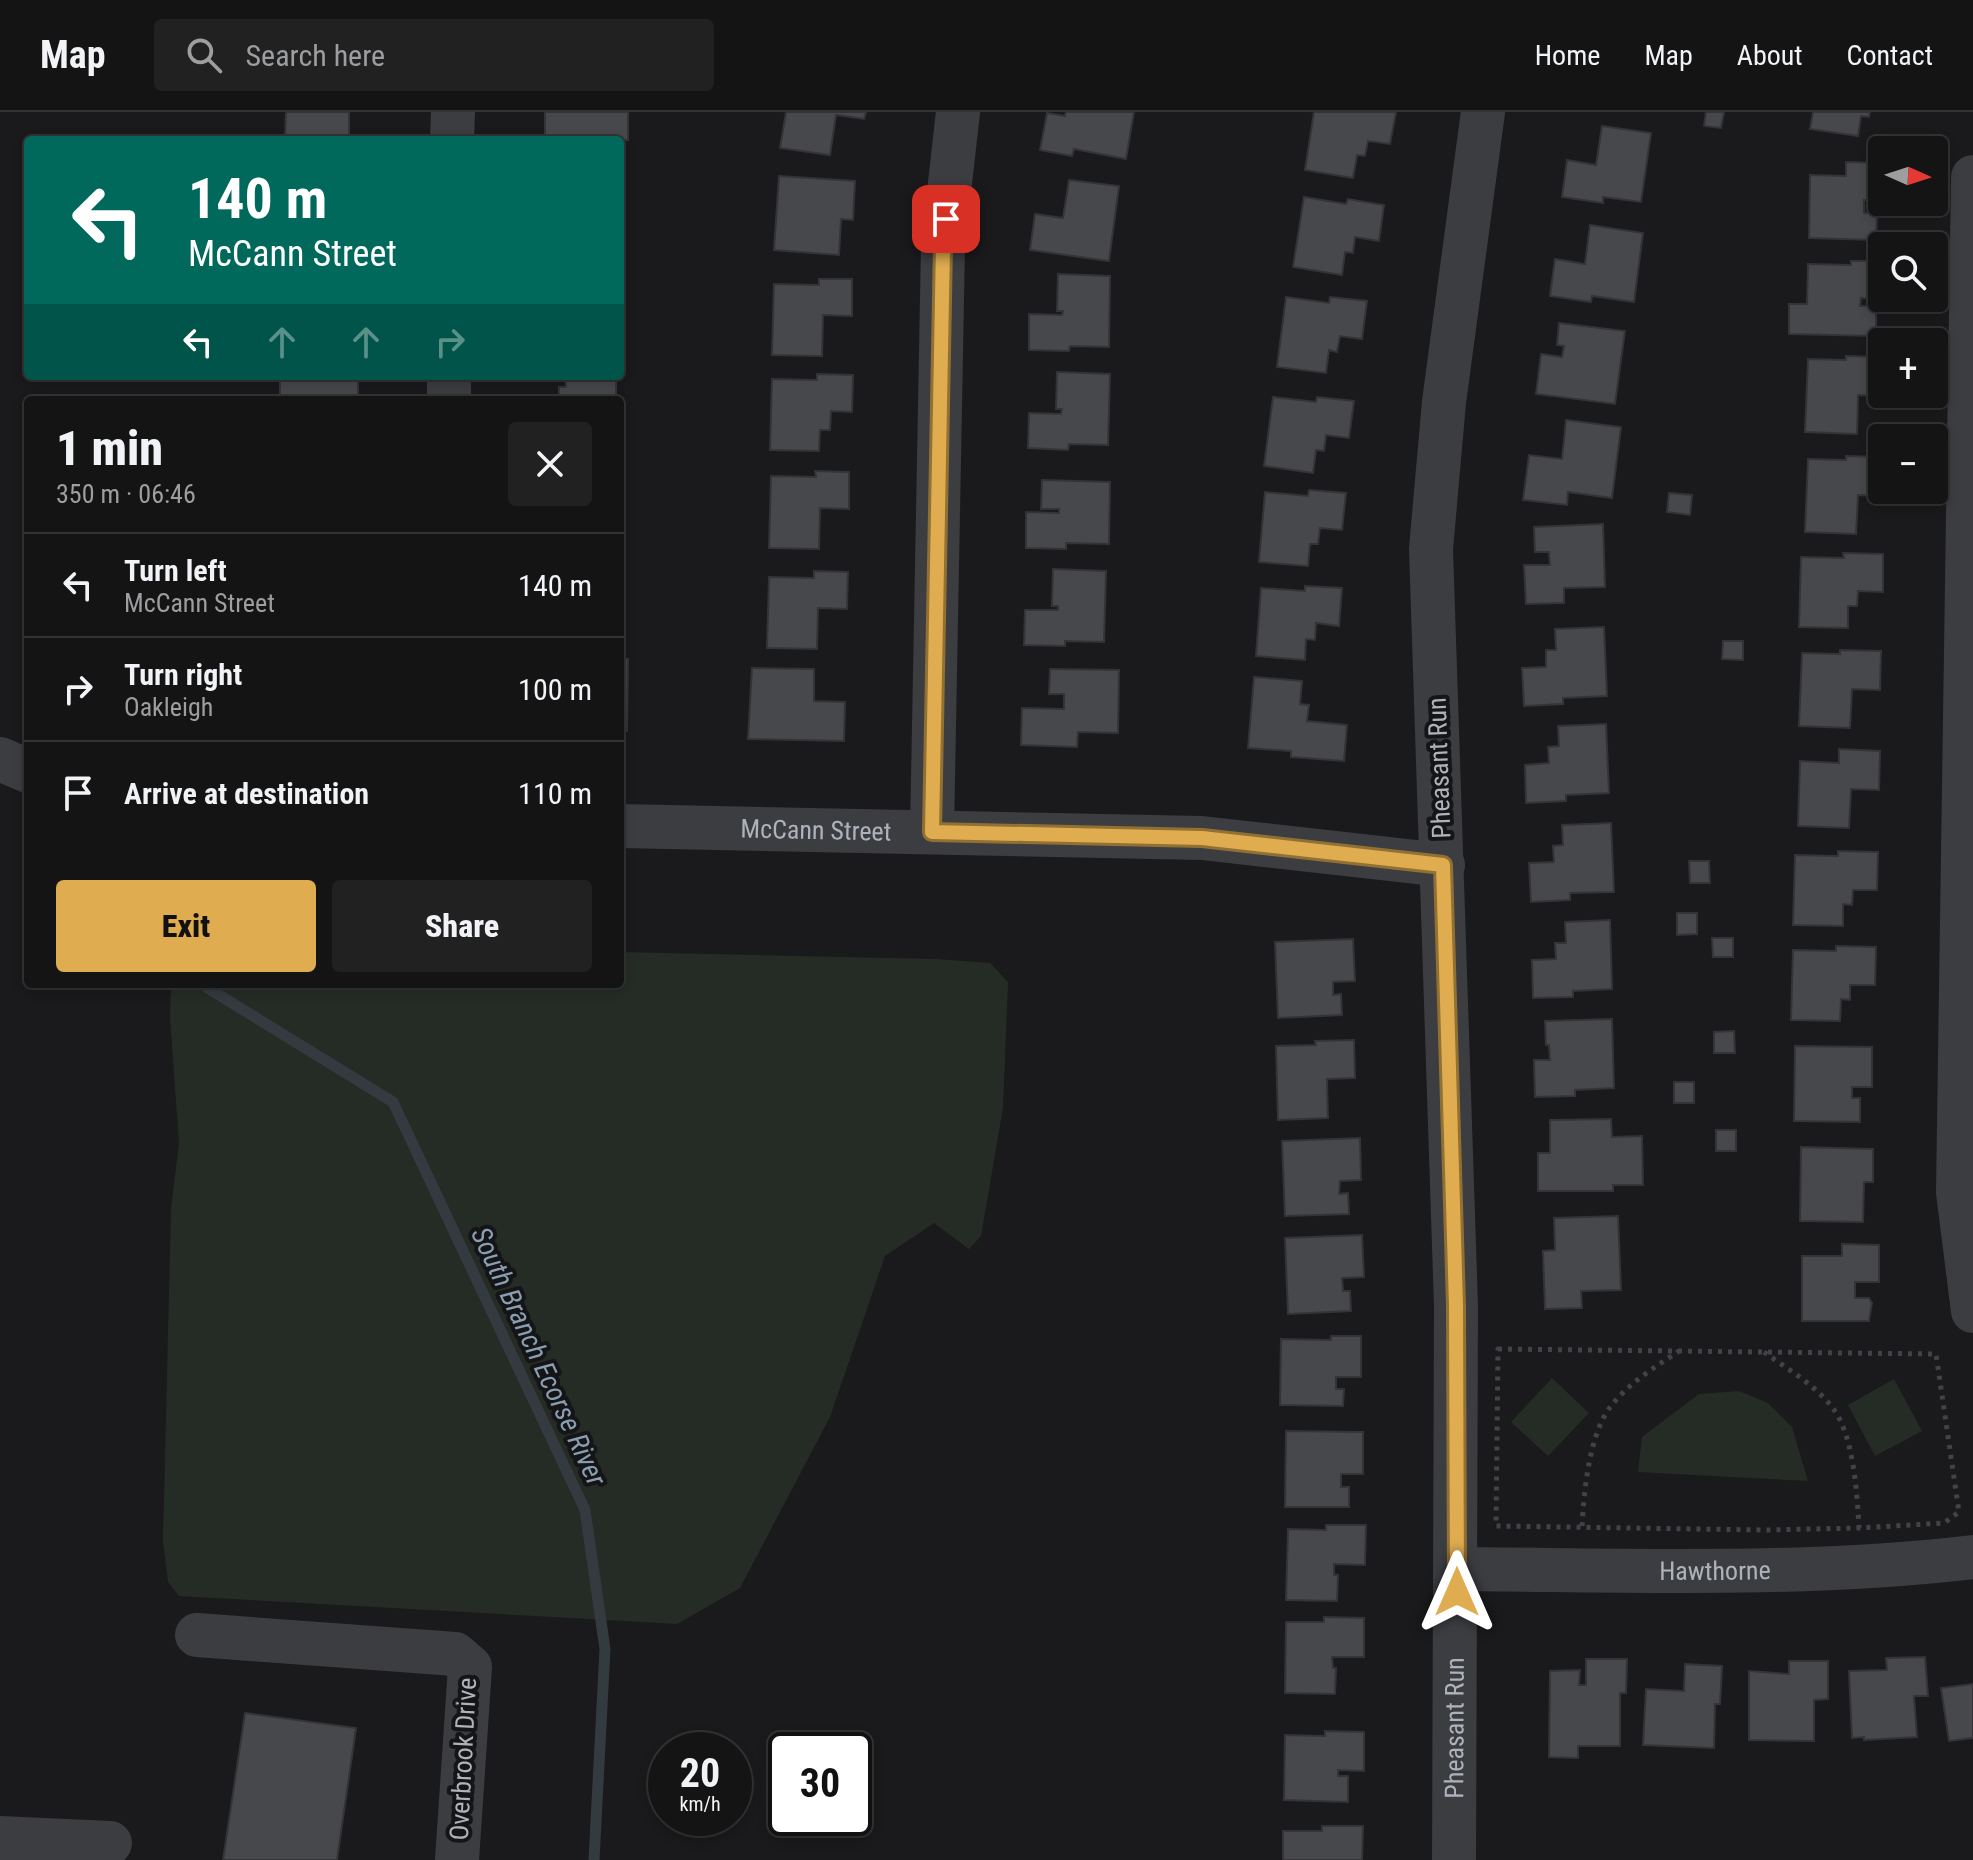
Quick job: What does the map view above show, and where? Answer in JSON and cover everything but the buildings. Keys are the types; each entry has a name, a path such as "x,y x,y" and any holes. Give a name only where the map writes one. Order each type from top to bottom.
{"street":[{"path":"452,136 453,112"},
{"path":"932,832 943,245 958,112"},
{"name":"Pheasant Run","path":"1454,1860 1456,1306 1431,549 1444,402 1483,112"},
{"path":"1973,177 1958,1192 1973,1311"},
{"path":"0,759 24,769"},
{"name":"McCann Street","path":"624,826 1202,838 1443,865"},
{"name":"Hawthorne","path":"1457,1569 1824,1570 1900,1566 1973,1557"},
{"name":"Overbrook Drive","path":"197,1635 455,1654 464,1659 470,1667 457,1860"},
{"path":"0,1838 110,1843"}],"path":[{"path":"1498,1349 1680,1351 1936,1354 1959,1512 1944,1523 1859,1528 1765,1530 1496,1526 1498,1349"},
{"path":"1582,1526 1587,1471 1609,1407 1639,1378 1680,1351"},
{"path":"1763,1351 1833,1407 1846,1435 1854,1473 1859,1528"}],"shaded area":[{"path":"624,952 990,963 1008,982 1003,1108 981,1236 969,1249 934,1223 885,1256 830,1417 740,1588 677,1624 179,1596 168,1582 163,1541 171,1209 179,1143 170,1018 171,988 624,988"},
{"path":"1552,1378 1589,1413 1548,1456 1511,1422"},
{"path":"1894,1379 1922,1431 1875,1456 1848,1405"},
{"path":"1739,1391 1768,1403 1792,1427 1808,1481 1638,1472 1642,1437 1699,1394"}],"waterway":[{"name":"South Branch Ecorse River","path":"208,988 393,1102 585,1510 605,1649 594,1860"}],"route":[{"path":"946,219 943,245 932,832 1202,838 1443,865 1456,1306 1457,1592"}]}
